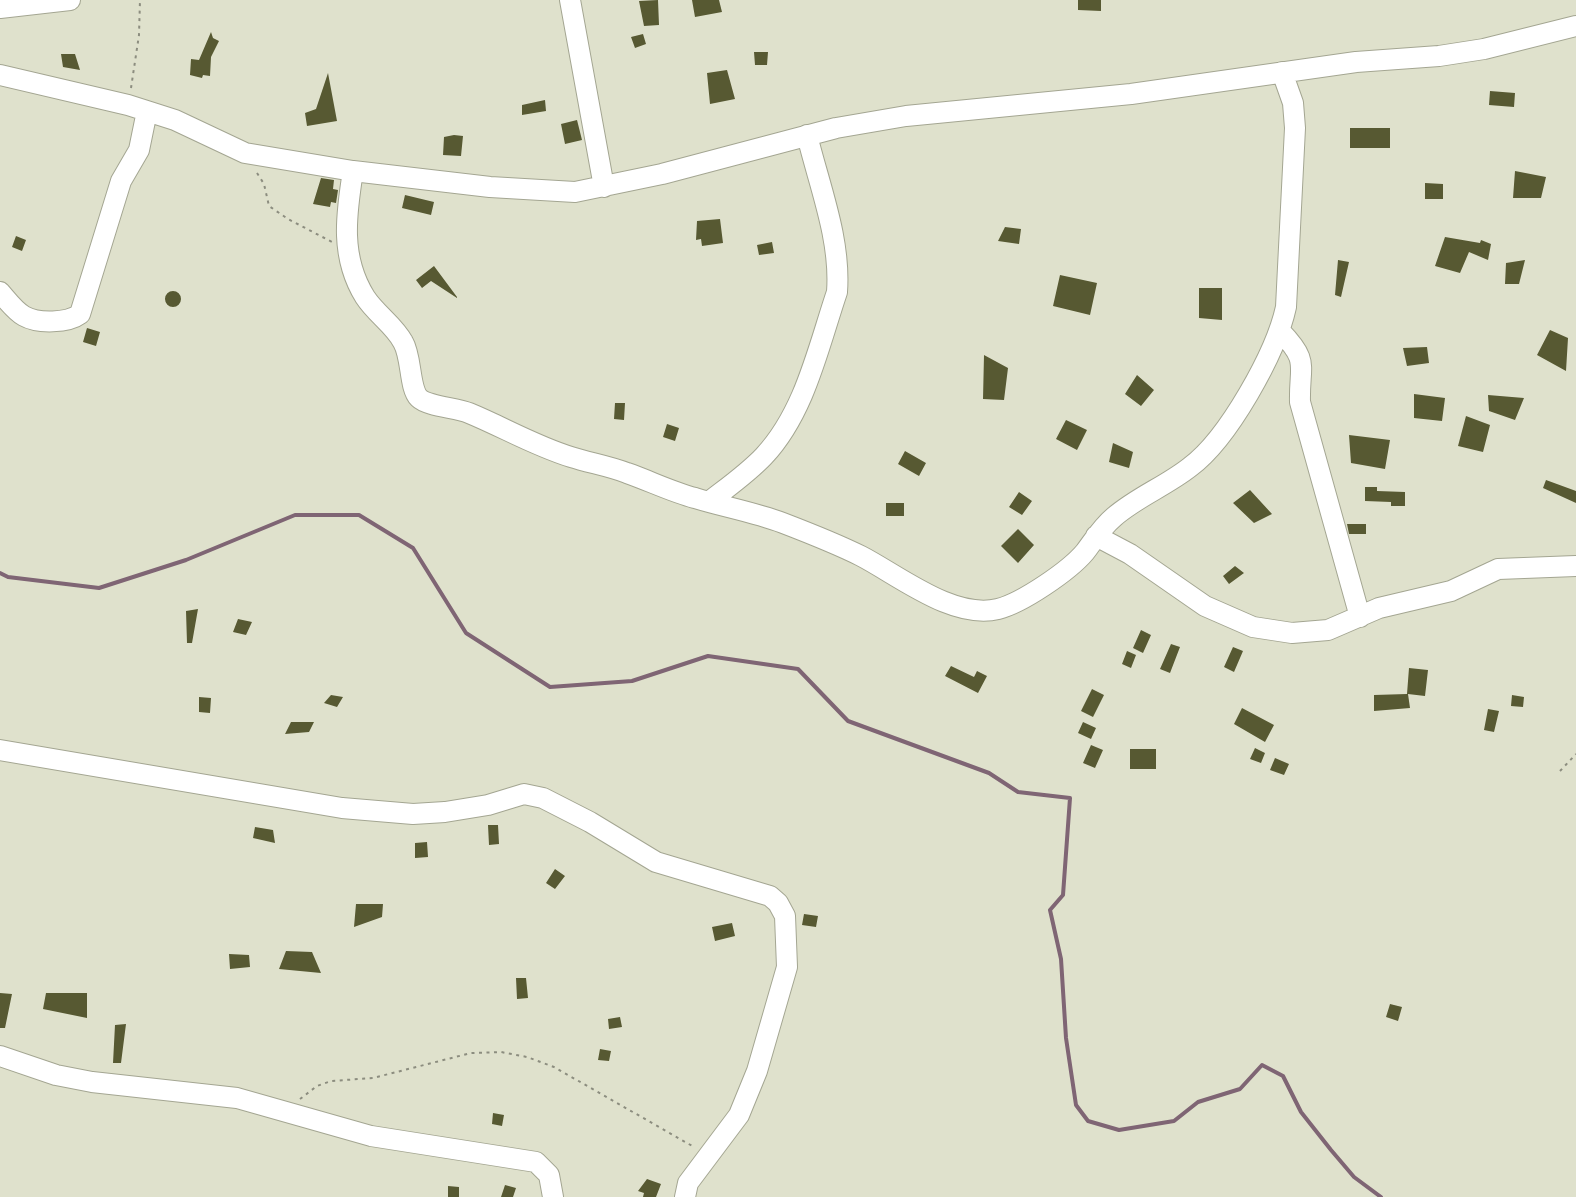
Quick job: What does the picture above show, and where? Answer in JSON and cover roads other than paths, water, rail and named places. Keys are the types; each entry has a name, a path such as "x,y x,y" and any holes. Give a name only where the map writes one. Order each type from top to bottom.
{"street":[{"path":"0,8 70,0"},
{"path":"570,0 604,187"},
{"path":"0,75 128,105 176,120 245,153 353,171 545,192 604,187 738,155 807,135 933,112 1131,94 1356,62 1439,56 1484,49 1576,26"},
{"path":"353,171 346,248 365,297 402,340 411,366 417,396 423,401 464,411 540,446 573,458 601,464 695,498 751,512 824,539 865,558 921,592 964,608 999,609 1067,571 1112,518 1189,468 1210,451 1269,356 1280,331 1286,307 1295,128 1293,103 1282,72"},
{"path":"0,292 21,314 30,319 69,321 80,314 121,181 139,150 147,111"},
{"path":"710,501 763,457 782,433 804,393 837,292 838,279 831,227 807,135"},
{"path":"1280,331 1298,350 1303,367 1300,402 1360,617"},
{"path":"1096,536 1130,554 1205,606 1253,627 1292,633 1328,630 1397,603 1451,591 1498,569 1576,566"},
{"path":"0,750 342,808 413,814 445,812 488,805 524,794 543,798 590,822 656,862 770,896 778,903 785,916 787,967 757,1071 740,1115 707,1154 686,1187 685,1197"},
{"path":"0,1056 56,1075 92,1082 211,1094 371,1136 536,1162 549,1175 553,1197"}],"waterway":[{"path":"0,573 8,577 99,588 186,560 295,515 359,515 413,548 466,633 550,687 632,681 708,656 798,669 848,721 989,773 1018,792 1070,798 1063,895 1050,910 1061,959 1066,1038 1076,1105 1088,1121 1119,1130 1174,1121 1198,1102 1240,1089 1262,1065 1283,1076 1301,1112 1331,1150 1354,1177 1381,1197"}]}
